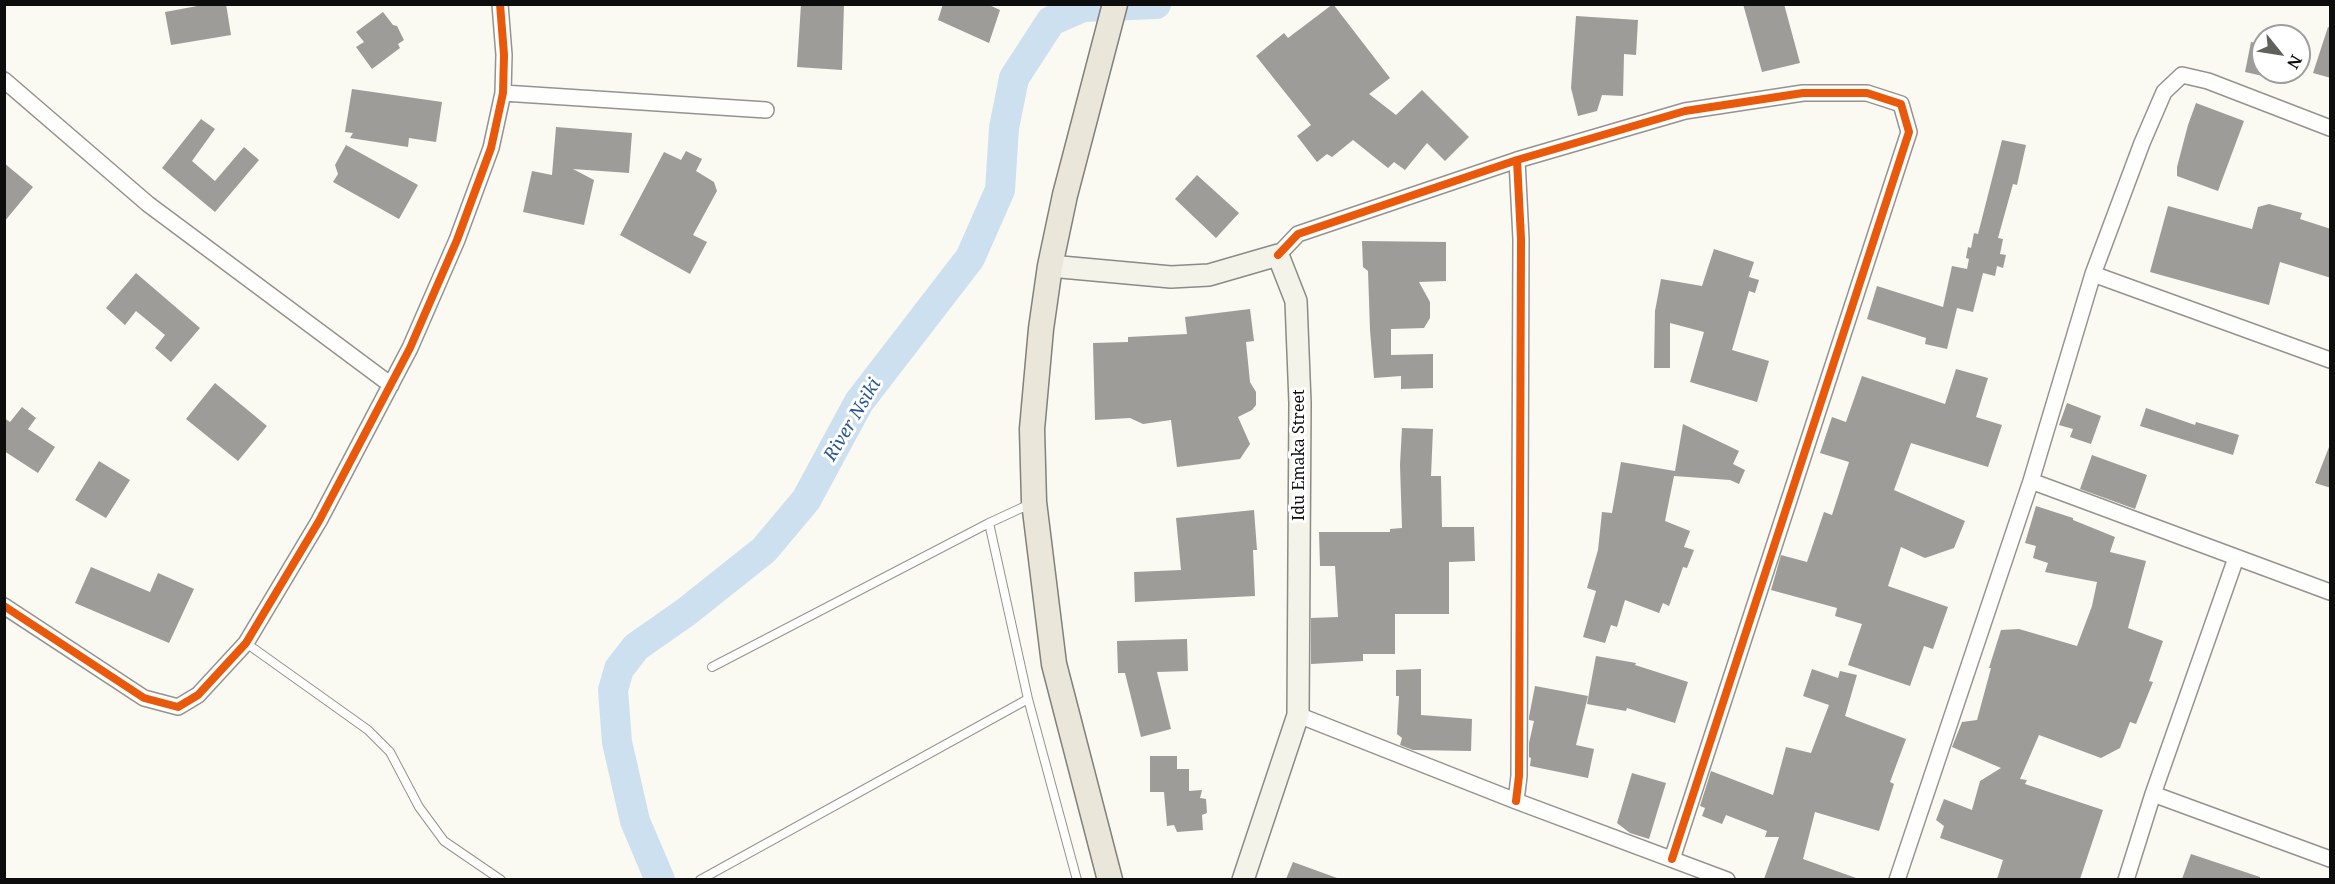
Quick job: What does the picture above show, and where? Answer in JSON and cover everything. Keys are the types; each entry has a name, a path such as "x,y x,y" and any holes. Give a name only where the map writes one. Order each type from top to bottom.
{"main road":[{"path":"1110,879 1054,664 1034,502 1032,429 1041,328 1050,266 1065,195 1115,4"}],"street":[{"path":"4,606 144,698 178,707 198,695 246,643 319,520 391,385 410,348 457,240 490,148 503,93 504,55 500,4"},
{"path":"1897,879 2031,481 2093,274 2142,143 2164,92 2182,75 2208,81 2331,128"},
{"path":"4,80 147,204 391,385"},
{"path":"503,93 766,110"},
{"path":"1050,266 1171,277 1209,275 1278,255 1298,234 1517,160 1685,111 1803,93 1867,93 1901,104 1909,132 1672,859"},
{"path":"1516,801 1519,776 1521,250 1517,160"},
{"name":"Idu Emaka Street","path":"1243,879 1298,715 1300,403 1296,301 1278,255"},
{"path":"2093,274 2331,360"},
{"path":"2031,481 2331,592"},
{"path":"2126,879 2235,558"},
{"path":"1298,715 1516,801 1727,879"},
{"path":"2153,794 2331,859"}],"lane":[{"path":"712,667 989,523 1034,502"},
{"path":"989,523 1028,699 1075,879"},
{"path":"246,643 368,730 390,752 419,807 444,841 501,879"},
{"path":"702,878 1028,699"}],"building":[{"path":"208,4 226,4 231,35 171,45 165,12"},
{"path":"801,4 844,4 842,70 797,67"},
{"path":"943,4 987,4 1000,10 989,43 938,20"},
{"path":"1333,4 1390,78 1369,94 1396,115 1422,90 1469,137 1445,161 1427,143 1405,170 1394,162 1388,168 1353,140 1332,157 1327,154 1317,162 1297,136 1311,125 1256,56 1284,33 1288,38"},
{"path":"1743,4 1784,4 1800,63 1762,72"},
{"path":"383,12 393,25 397,26 404,40 398,44 400,48 372,69 356,47 364,42 356,32"},
{"path":"1576,16 1638,20 1636,55 1624,54 1623,96 1602,95 1597,111 1578,116 1571,88"},
{"path":"2328,27 2331,28 2331,78 2313,73"},
{"path":"2251,42 2251,73 2245,72"},
{"path":"352,89 442,102 436,142 409,138 408,147 350,138 353,133 345,132"},
{"path":"2196,103 2244,121 2218,191 2177,176 2177,167"},
{"path":"201,119 215,129 192,161 215,181 244,147 259,160 215,212 162,168"},
{"path":"556,127 632,133 629,173 573,169 594,180 584,225 523,212 532,171 552,175"},
{"path":"2002,140 2026,145 2017,185 2013,184 1998,238 2003,239 2000,254 2006,255 2003,268 1997,266 1995,276 1983,273 1973,312 1957,308 1947,349 1925,344 1926,338 1867,319 1877,286 1943,307 1952,266 1967,269 1968,247 1971,248 1974,233 1978,234"},
{"path":"346,145 418,185 399,219 333,182 338,174 335,165"},
{"path":"686,151 702,159 696,171 714,182 717,191 693,235 707,242 690,274 620,235 664,152 681,160"},
{"path":"4,163 33,187 4,222"},
{"path":"1197,175 1239,213 1216,238 1175,199"},
{"path":"2269,204 2302,213 2300,219 2331,229 2331,278 2280,262 2269,305 2150,272 2168,206 2252,229 2258,207"},
{"path":"1362,241 1446,242 1446,281 1419,282 1430,302 1430,318 1424,328 1391,329 1391,355 1433,354 1433,388 1401,389 1401,376 1374,378 1368,271 1363,267"},
{"path":"1714,249 1754,262 1749,277 1759,280 1755,293 1749,291 1732,350 1769,361 1757,402 1690,382 1704,332 1670,323 1670,368 1654,368 1655,311 1661,279 1702,286"},
{"path":"136,273 200,328 171,362 155,348 165,335 136,311 125,325 106,308"},
{"path":"1250,309 1254,341 1246,342 1250,382 1256,392 1256,405 1252,410 1238,417 1250,444 1240,459 1177,467 1171,420 1143,424 1130,418 1095,420 1093,343 1128,342 1128,337 1187,334 1185,317"},
{"path":"1956,369 1988,378 1976,417 2002,425 1988,467 1911,443 1894,490 1965,521 1954,548 1925,558 1901,547 1888,586 1948,607 1933,649 1924,646 1910,686 1848,665 1862,624 1835,616 1837,608 1771,590 1781,555 1807,562 1824,512 1832,515 1849,462 1820,453 1832,417 1846,422 1862,376 1945,404"},
{"path":"215,383 267,426 238,461 186,419"},
{"path":"2067,403 2101,416 2091,444 2070,437 2073,429 2059,425"},
{"path":"22,407 36,418 28,429 55,447 38,473 4,451 4,418 10,422"},
{"path":"2146,408 2195,425 2196,422 2239,435 2233,455 2140,426"},
{"path":"1683,424 1739,451 1733,464 1745,470 1739,484 1730,480 1674,476 1665,521 1690,531 1684,547 1694,550 1687,568 1683,567 1669,606 1663,603 1659,613 1625,600 1617,627 1611,625 1605,643 1583,637 1596,591 1587,588 1598,550 1602,512 1612,513 1621,462 1675,471"},
{"path":"1402,428 1433,429 1431,476 1441,476 1442,527 1474,527 1475,561 1449,562 1449,614 1395,614 1395,654 1363,654 1363,661 1311,664 1311,618 1338,617 1335,566 1320,566 1319,532 1390,532 1390,529 1402,528 1400,465"},
{"path":"2329,447 2331,447 2331,488 2315,483"},
{"path":"2092,455 2147,475 2135,509 2080,489"},
{"path":"99,461 130,480 106,518 75,500"},
{"path":"2036,506 2073,518 2073,520 2115,537 2110,552 2146,561 2128,628 2163,641 2149,681 2153,682 2136,724 2130,722 2120,748 2101,758 2039,735 2020,779 2027,780 2025,784 2103,810 2080,879 1997,879 2003,860 1940,838 1944,826 1936,820 1944,799 1972,810 1980,781 2001,768 1952,747 1962,722 1977,720 1991,668 1989,668 2001,630 2019,629 2077,646 2092,606 2097,582 2045,572 2048,563 2033,558 2036,546 2025,543"},
{"path":"1254,510 1257,550 1253,550 1255,596 1135,602 1134,572 1181,570 1176,518"},
{"path":"91,567 150,592 158,573 194,589 169,643 75,603"},
{"path":"1187,639 1188,671 1157,672 1171,729 1141,737 1125,673 1118,673 1117,641"},
{"path":"1596,656 1636,663 1635,665 1688,682 1675,723 1627,708 1626,711 1587,704"},
{"path":"1421,669 1421,715 1472,719 1471,751 1413,750 1400,745 1402,738 1397,734 1399,696 1396,696 1396,670"},
{"path":"1812,669 1838,678 1840,671 1857,675 1845,716 1906,739 1890,782 1894,784 1879,831 1815,812 1803,859 1856,879 1764,879 1779,837 1765,837 1767,831 1726,815 1722,824 1702,816 1705,808 1700,806 1711,771 1773,795 1786,747 1811,753 1829,705 1803,696"},
{"path":"1535,686 1588,696 1576,745 1594,749 1588,778 1530,766 1529,743 1534,721 1529,720 1529,717"},
{"path":"1150,756 1177,756 1177,769 1189,769 1189,791 1202,790 1200,798 1206,799 1207,813 1202,815 1203,830 1177,832 1174,825 1167,826 1164,792 1150,792"},
{"path":"1632,773 1666,783 1649,839 1630,833 1617,823"},
{"path":"2191,854 2260,877 2260,879 2182,879"},
{"path":"1293,862 1337,878 1286,879"}],"waterway":[{"name":"River Nsiki","path":"660,880 635,821 617,742 613,690 619,669 636,647 686,612 764,550 806,500 859,402 970,258 1000,190 1004,128 1014,78 1051,21 1083,7 1156,4"}],"cycle path":[{"path":"4,606 144,698 178,707 198,695 246,643 319,521 410,348 457,240 491,148 503,93 504,55 500,4"},
{"path":"1517,160 1685,111 1803,93 1867,93 1901,104 1909,132 1672,859"},
{"path":"1278,255 1298,234 1517,160 1521,239 1519,776 1516,801"}]}
